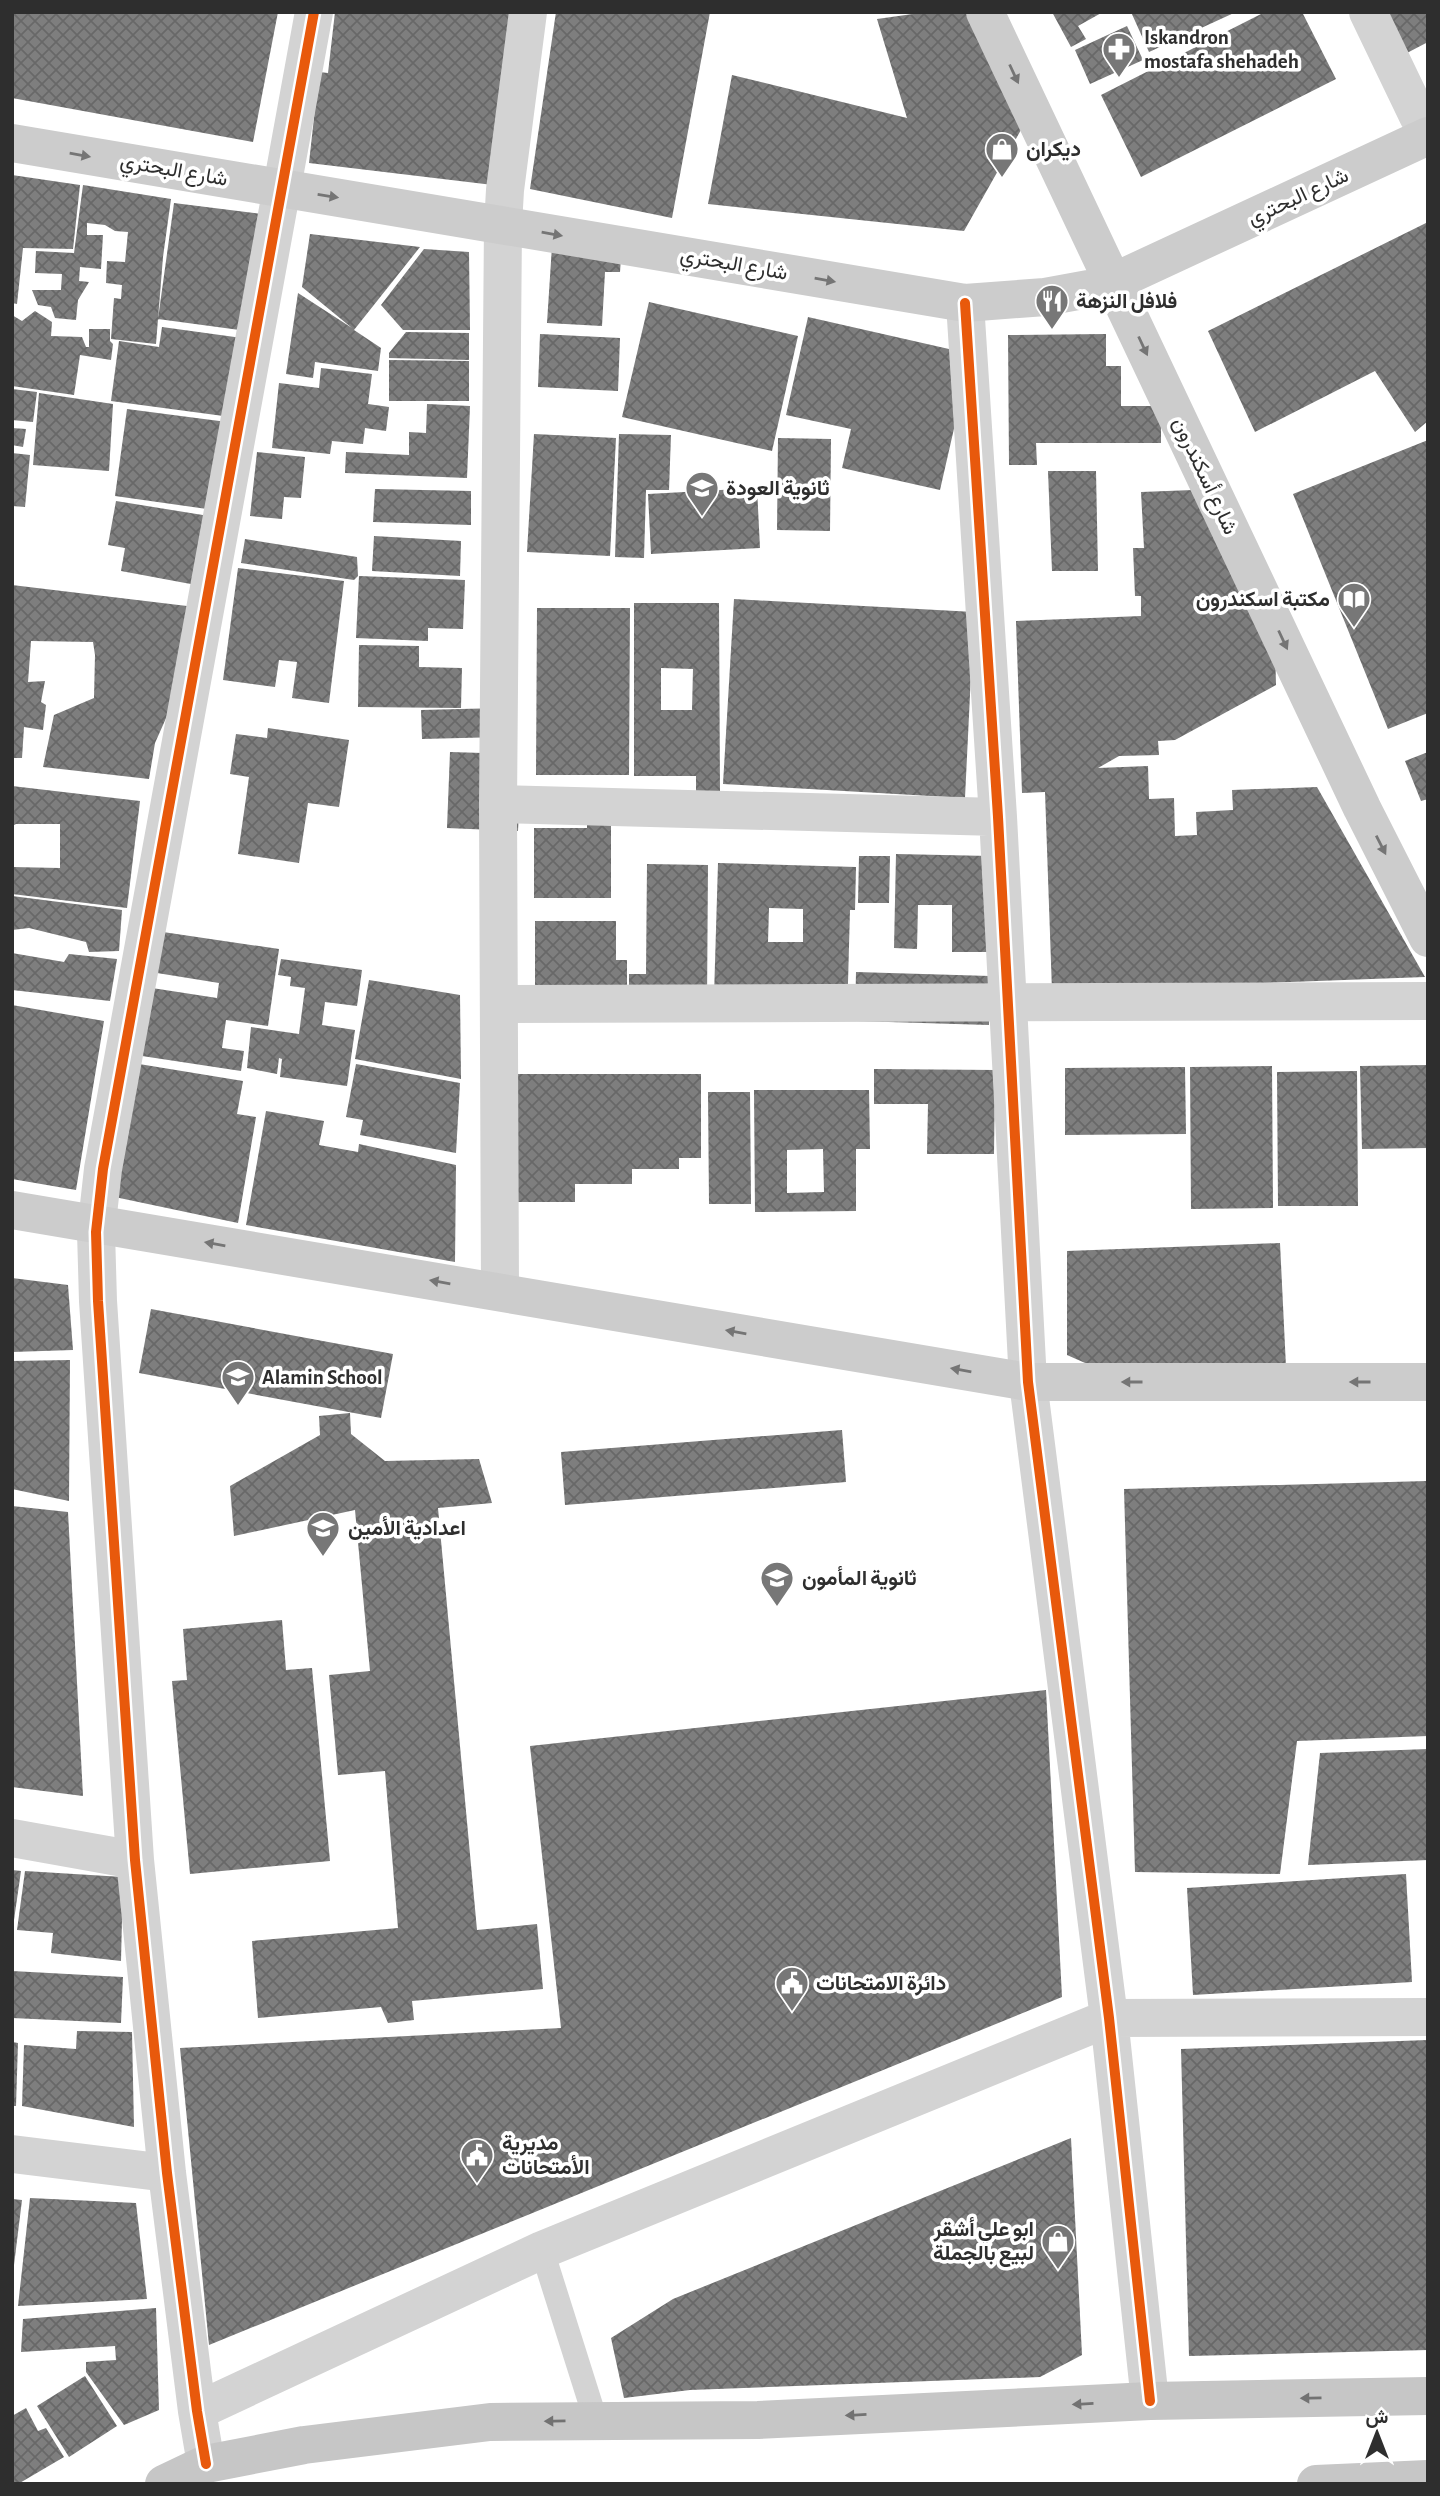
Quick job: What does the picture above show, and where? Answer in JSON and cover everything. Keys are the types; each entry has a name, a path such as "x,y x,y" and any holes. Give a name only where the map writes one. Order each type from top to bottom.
{"main road":[{"name":"شارع أسكندرون","path":"985,12 1362,808 1428,938"},
{"name":"شارع البحتري","path":"12,143 965,303 1045,297 1113,282 1428,136"},
{"path":"12,1210 1028,1382 1427,1390"},
{"path":"164,2484 206,2464 304,2445 490,2422 758,2420 1150,2401 1428,2396"},
{"path":"1316,2484 1416,2481"}],"street":[{"path":"500,1292 498,804 503,225 528,12"},
{"path":"1368,12 1418,116 1428,129"},
{"path":"206,2464 167,2173 135,1860 98,1301 97,1224 103,1169 282,188 311,14"},
{"path":"965,303 998,817 1028,1382 1108,2018 1150,2401"},
{"path":"498,804 998,817"},
{"path":"499,1004 1428,1001"},
{"path":"12,1838 135,1860"},
{"path":"197,2411 542,2250 1108,2018 1428,2017"},
{"path":"12,2154 167,2173"}],"lane":[{"path":"542,2250 596,2421"}],"building":[{"path":"12,12 278,12 253,142 12,98"},
{"path":"335,12 513,12 493,185 309,163 319,72 328,73"},
{"path":"556,12 710,12 672,218 530,189"},
{"path":"927,12 973,12 1026,121 964,231 708,204 732,75 907,118 877,19"},
{"path":"1052,12 1103,12 1078,26 1086,39 1071,47"},
{"path":"1131,12 1236,12 1149,52"},
{"path":"1265,12 1302,12 1336,79 1141,177 1101,95"},
{"path":"1383,12 1428,12 1428,42 1405,54"},
{"path":"1127,26 1143,60 1090,84 1075,50"},
{"path":"12,175 80,185 73,249 23,248 17,304 12,303"},
{"path":"83,185 171,199 156,344 111,339 114,298 121,299 122,285 106,283 107,261 125,262 128,232 87,223 87,235 103,235 101,269 80,267 79,281 89,282 78,300 76,320 55,318 51,307 38,305 32,290 61,290 62,274 35,273 36,251 74,253"},
{"path":"174,203 262,214 247,331 158,319"},
{"path":"1428,222 1428,421 1415,432 1375,371 1255,432 1208,331"},
{"path":"310,234 420,247 354,330 381,348 378,371 315,362 313,378 286,374 298,293 352,328 302,287"},
{"path":"552,246 621,258 620,272 605,272 602,326 547,323"},
{"path":"424,249 469,252 470,330 403,330 381,305"},
{"path":"649,302 798,336 772,451 622,417"},
{"path":"35,311 52,322 51,336 82,337 86,347 89,347 89,329 110,329 110,341 113,344 111,360 80,355 74,395 12,386 12,315 22,321"},
{"path":"808,317 971,354 940,490 842,468 851,429 786,415"},
{"path":"162,327 242,338 231,417 111,401 119,341 159,347"},
{"path":"406,332 469,333 469,360 389,358 389,353"},
{"path":"540,334 620,338 618,391 538,387"},
{"path":"1106,334 1106,366 1121,366 1121,406 1161,406 1161,443 1036,443 1037,465 1009,465 1008,335"},
{"path":"389,360 469,361 469,401 389,401"},
{"path":"321,368 372,374 368,404 389,407 386,431 365,428 363,444 332,441 330,454 272,448 279,383 319,388"},
{"path":"12,389 37,392 33,422 12,420"},
{"path":"39,393 113,404 109,471 33,465"},
{"path":"427,404 470,406 467,478 345,473 346,452 409,455 409,432 426,433"},
{"path":"127,409 227,422 214,510 115,496"},
{"path":"12,428 26,429 23,447 12,445"},
{"path":"534,434 616,438 610,556 527,552"},
{"path":"619,434 671,435 669,490 646,490 644,558 615,557"},
{"path":"778,438 831,439 830,531 777,530"},
{"path":"1428,440 1428,713 1388,729 1293,494"},
{"path":"257,452 305,457 301,498 284,497 282,519 250,516"},
{"path":"12,453 30,455 25,507 12,506"},
{"path":"1048,471 1096,471 1098,571 1052,571"},
{"path":"757,488 760,548 651,554 648,494"},
{"path":"375,489 471,491 471,525 373,522"},
{"path":"1193,490 1275,647 1276,685 1175,740 1158,741 1159,755 1119,756 1098,768 1148,766 1149,799 1174,798 1175,836 1197,835 1196,812 1233,810 1232,790 1317,787 1425,977 1052,991 1045,792 1022,793 1016,621 1141,616 1141,596 1135,596 1133,548 1144,548 1141,492"},
{"path":"116,501 209,516 196,585 121,571 125,548 108,545"},
{"path":"374,536 461,541 460,576 372,571"},
{"path":"245,539 357,557 358,576 354,580 241,563"},
{"path":"238,568 344,581 329,703 292,698 297,662 279,660 275,687 223,680"},
{"path":"359,576 465,580 463,629 428,628 428,641 356,638"},
{"path":"12,585 187,606 183,680 155,743 149,779 43,767 54,715 94,698 93,642 31,641 28,682 45,681 41,702 46,705 43,730 24,727 22,758 12,758"},
{"path":"734,599 974,612 965,798 723,784"},
{"path":"634,603 719,603 720,795 696,795 696,776 634,776","holes":["661,668 693,669 692,710 661,710"]},
{"path":"537,608 630,608 629,775 536,775"},
{"path":"359,645 419,646 419,667 462,668 461,708 358,707"},
{"path":"501,708 501,737 422,739 421,710"},
{"path":"268,728 349,740 339,807 308,803 299,863 238,854 249,777 230,774 236,734 267,738"},
{"path":"450,752 483,753 520,789 518,831 447,828"},
{"path":"1428,752 1428,799 1421,801 1405,761"},
{"path":"12,786 140,801 127,908 12,894 12,867 60,868 60,824 12,826"},
{"path":"587,823 611,823 611,898 534,898 534,828 587,828"},
{"path":"896,854 990,856 988,952 952,952 952,905 918,905 917,949 894,948"},
{"path":"859,856 890,856 889,903 858,903"},
{"path":"718,863 856,867 855,910 850,910 847,1019 714,996","holes":["769,908 803,909 803,942 768,942"]},
{"path":"647,864 708,865 707,1002 629,1002 629,974 646,974"},
{"path":"12,896 122,910 119,951 89,952 86,942 29,928 12,930"},
{"path":"535,921 616,921 616,960 627,960 627,1002 535,998"},
{"path":"163,932 279,949 268,1026 226,1020 222,1048 244,1051 241,1071 142,1056 152,988 217,998 219,983 157,973"},
{"path":"12,953 64,962 69,954 117,959 110,1001 12,990"},
{"path":"281,959 362,970 357,1006 325,1002 322,1025 355,1030 347,1086 280,1077 282,1059 279,1058 277,1074 247,1068 251,1027 299,1034 305,988 290,986 291,977 278,975"},
{"path":"856,972 990,976 989,1025 855,1021"},
{"path":"369,980 460,995 461,1079 355,1059"},
{"path":"12,1005 104,1021 76,1190 12,1179"},
{"path":"133,1063 243,1081 237,1114 256,1117 238,1223 110,1196"},
{"path":"356,1064 460,1083 456,1153 360,1135 363,1120 346,1117"},
{"path":"1428,1065 1428,1148 1362,1149 1360,1066"},
{"path":"1272,1066 1273,1208 1191,1209 1190,1067"},
{"path":"1185,1067 1186,1134 1065,1135 1065,1068"},
{"path":"874,1069 995,1070 994,1154 927,1154 928,1104 874,1104"},
{"path":"1357,1071 1358,1206 1278,1206 1277,1072"},
{"path":"515,1074 701,1074 701,1158 679,1158 679,1169 632,1169 632,1184 575,1184 575,1202 515,1202"},
{"path":"754,1090 869,1090 870,1149 856,1149 856,1211 755,1212","holes":["823,1149 824,1192 787,1193 787,1150"]},
{"path":"708,1092 750,1092 751,1204 709,1204"},
{"path":"266,1111 324,1121 319,1145 358,1152 359,1144 456,1165 455,1262 246,1225"},
{"path":"1280,1243 1286,1367 1092,1366 1067,1355 1067,1251"},
{"path":"12,1278 68,1285 73,1350 12,1352"},
{"path":"151,1309 393,1354 381,1418 139,1373"},
{"path":"70,1360 69,1501 12,1489 12,1361"},
{"name":"اعدادية الأمين","path":"350,1413 351,1434 385,1461 479,1459 492,1503 438,1508 477,1930 537,1924 543,1989 412,2001 414,2020 388,2023 381,2007 258,2018 252,1941 398,1928 385,1771 338,1775 329,1675 370,1671 355,1510 234,1536 230,1486 320,1435 319,1416"},
{"path":"842,1430 846,1482 565,1505 561,1452"},
{"path":"1427,1481 1428,1736 1297,1741 1280,1874 1135,1872 1124,1489"},
{"path":"12,1506 68,1512 83,1796 12,1787"},
{"path":"282,1620 286,1670 312,1668 330,1861 190,1874 172,1681 187,1680 183,1629"},
{"name":"دائرة الامتحانات","path":"1046,1690 1062,1997 209,2345 180,2048 561,2028 530,1746"},
{"path":"1428,1749 1428,1860 1308,1865 1320,1753"},
{"path":"12,1870 21,1871 14,1920 12,1920"},
{"path":"25,1871 123,1877 121,1961 51,1953 53,1933 17,1930"},
{"path":"1406,1874 1412,1982 1193,1995 1187,1888"},
{"path":"12,1971 123,1977 121,2023 12,2018"},
{"path":"77,2031 132,2032 134,2127 22,2106 24,2045 76,2049"},
{"path":"1428,2040 1428,2350 1189,2356 1181,2049"},
{"path":"12,2042 18,2043 16,2106 12,2106"},
{"path":"1071,2138 1082,2355 1040,2377 690,2390 624,2398 611,2338 673,2299"},
{"path":"30,2198 136,2203 147,2299 18,2306"},
{"path":"12,2199 22,2200 14,2265 12,2265"},
{"path":"156,2308 159,2410 124,2425 86,2372 86,2362 116,2360 115,2346 21,2352 23,2319"},
{"path":"85,2376 117,2426 69,2457 37,2406"},
{"path":"26,2408 38,2431 46,2428 64,2457 18,2484 12,2484 12,2416"}],"cycle path":[{"path":"206,2464 167,2173 135,1860 98,1301 96,1232 103,1169 314,12"},
{"path":"965,303 998,817 1028,1382 1109,2018 1150,2401"}],"place":[{"name":"Iskandron mostafa shehadeh","path":"1119,79"},
{"name":"ديكران","path":"1002,179"},
{"name":"فلافل النزهة","path":"1052,331"},
{"name":"ثانوية العودة","path":"702,518"},
{"name":"مكتبة اسكندرون","path":"1354,629"},
{"name":"Alamin School","path":"238,1407"},
{"name":"اعدادية الأمين","path":"323,1558"},
{"name":"ثانوية المأمون","path":"777,1608"},
{"name":"دائرة الامتحانات","path":"792,2013"},
{"name":"مديرية الأمتحانات","path":"477,2185"},
{"name":"ابو علي أشقر لبيع بالجملة","path":"1058,2271"}]}
